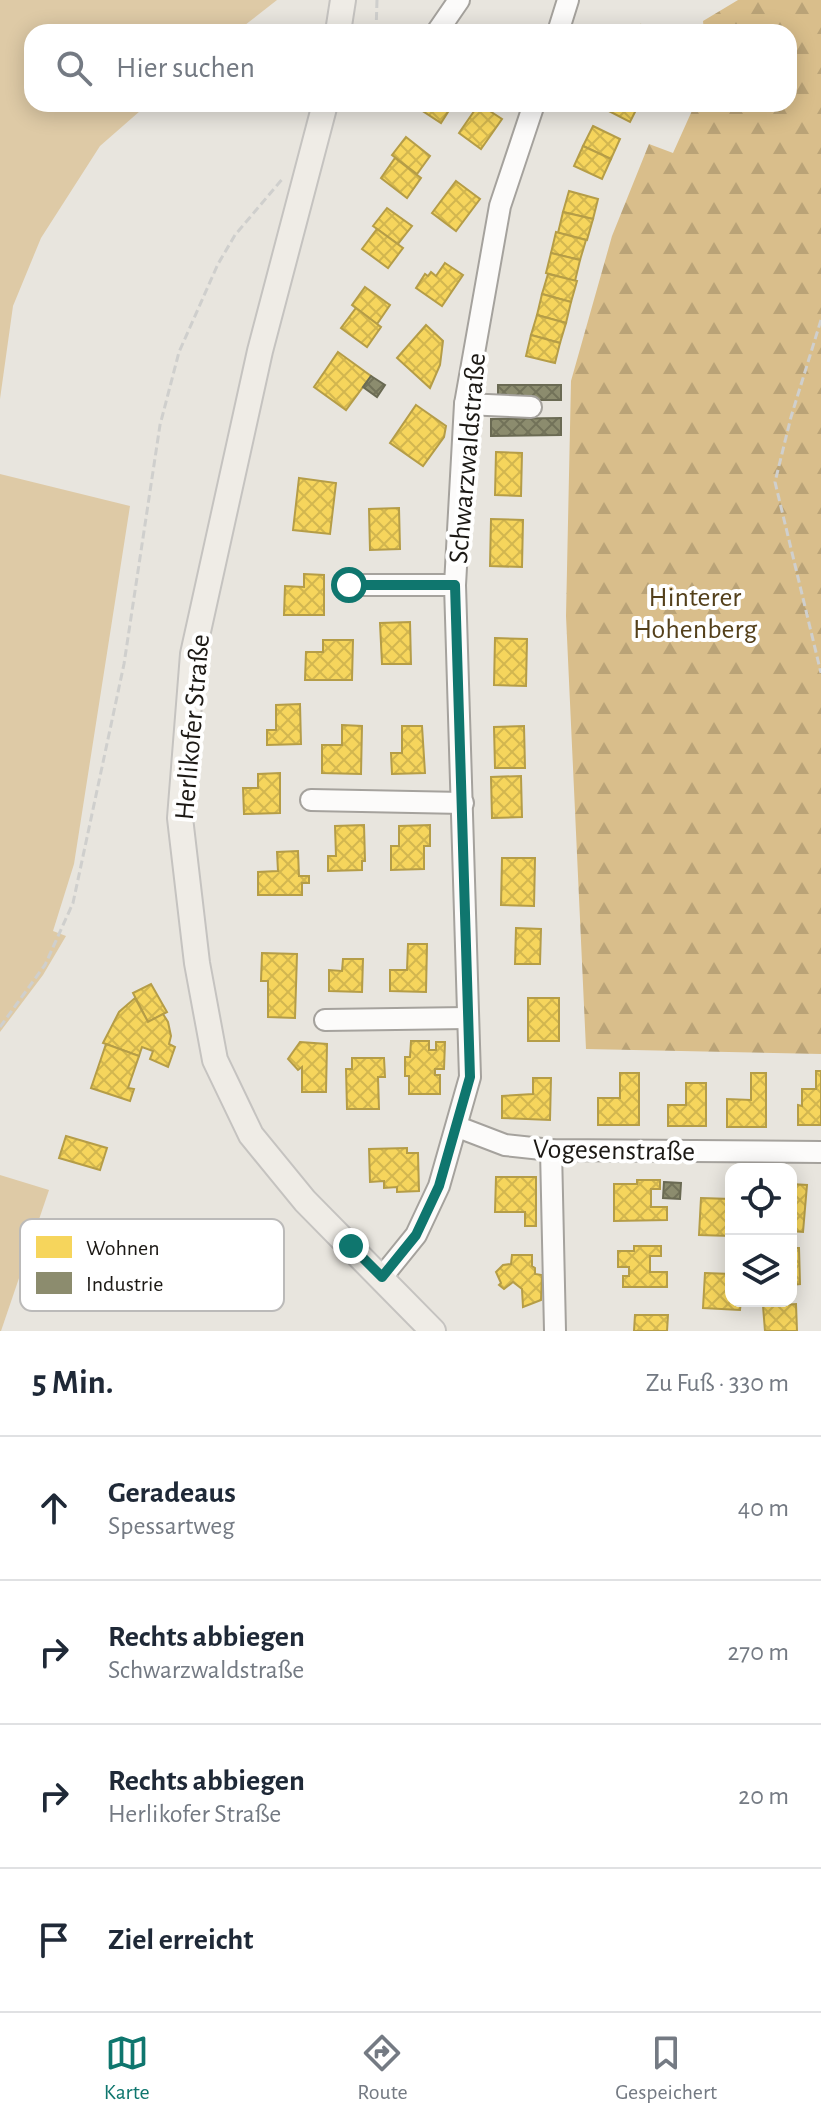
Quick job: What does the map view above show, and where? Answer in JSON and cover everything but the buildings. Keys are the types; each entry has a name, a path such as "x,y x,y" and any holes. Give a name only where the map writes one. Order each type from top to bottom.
{"main road":[{"path":"339,24 343,0"},
{"name":"Herlikofer Straße","path":"323,112 260,351 193,654 180,818 197,963 215,1060 251,1135 305,1201 433,1331"}],"street":[{"path":"442,24 459,0"},
{"path":"560,24 568,0"},
{"name":"Schwarzwaldstraße","path":"382,1277 416,1235 439,1186 470,1077 455,585 465,404 500,206 531,112"},
{"path":"465,404 531,407"},
{"path":"349,585 455,585"},
{"path":"311,800 463,803"},
{"path":"325,1020 467,1018"},
{"name":"Vogesenstraße","path":"458,1127 505,1145 551,1150 821,1152"},
{"path":"551,1150 555,1331"}],"path":[{"path":"376,24 377,0"},
{"path":"0,1027 45,965 73,903 124,664 160,425 179,352 218,264 235,235 285,176"},
{"path":"821,320 775,482 821,673"}],"shaded area":[{"path":"0,0 277,0 246,24 24,24 24,112 139,112 100,146 41,238 13,306 0,399"},
{"path":"0,474 130,506 74,864 53,931 66,936 43,975 0,1032"},
{"path":"0,1175 49,1190 39,1219 20,1219 20,1275 0,1331"}],"green space":[{"name":"Hinterer Hohenberg","path":"738,0 821,0 821,1054 586,1049 566,616 571,381 612,236 649,144 673,153 691,112 797,112 797,24 703,24 703,21"}],"route":[{"path":"349,585 455,585 470,1077 439,1186 416,1235 382,1277 351,1246"}]}
